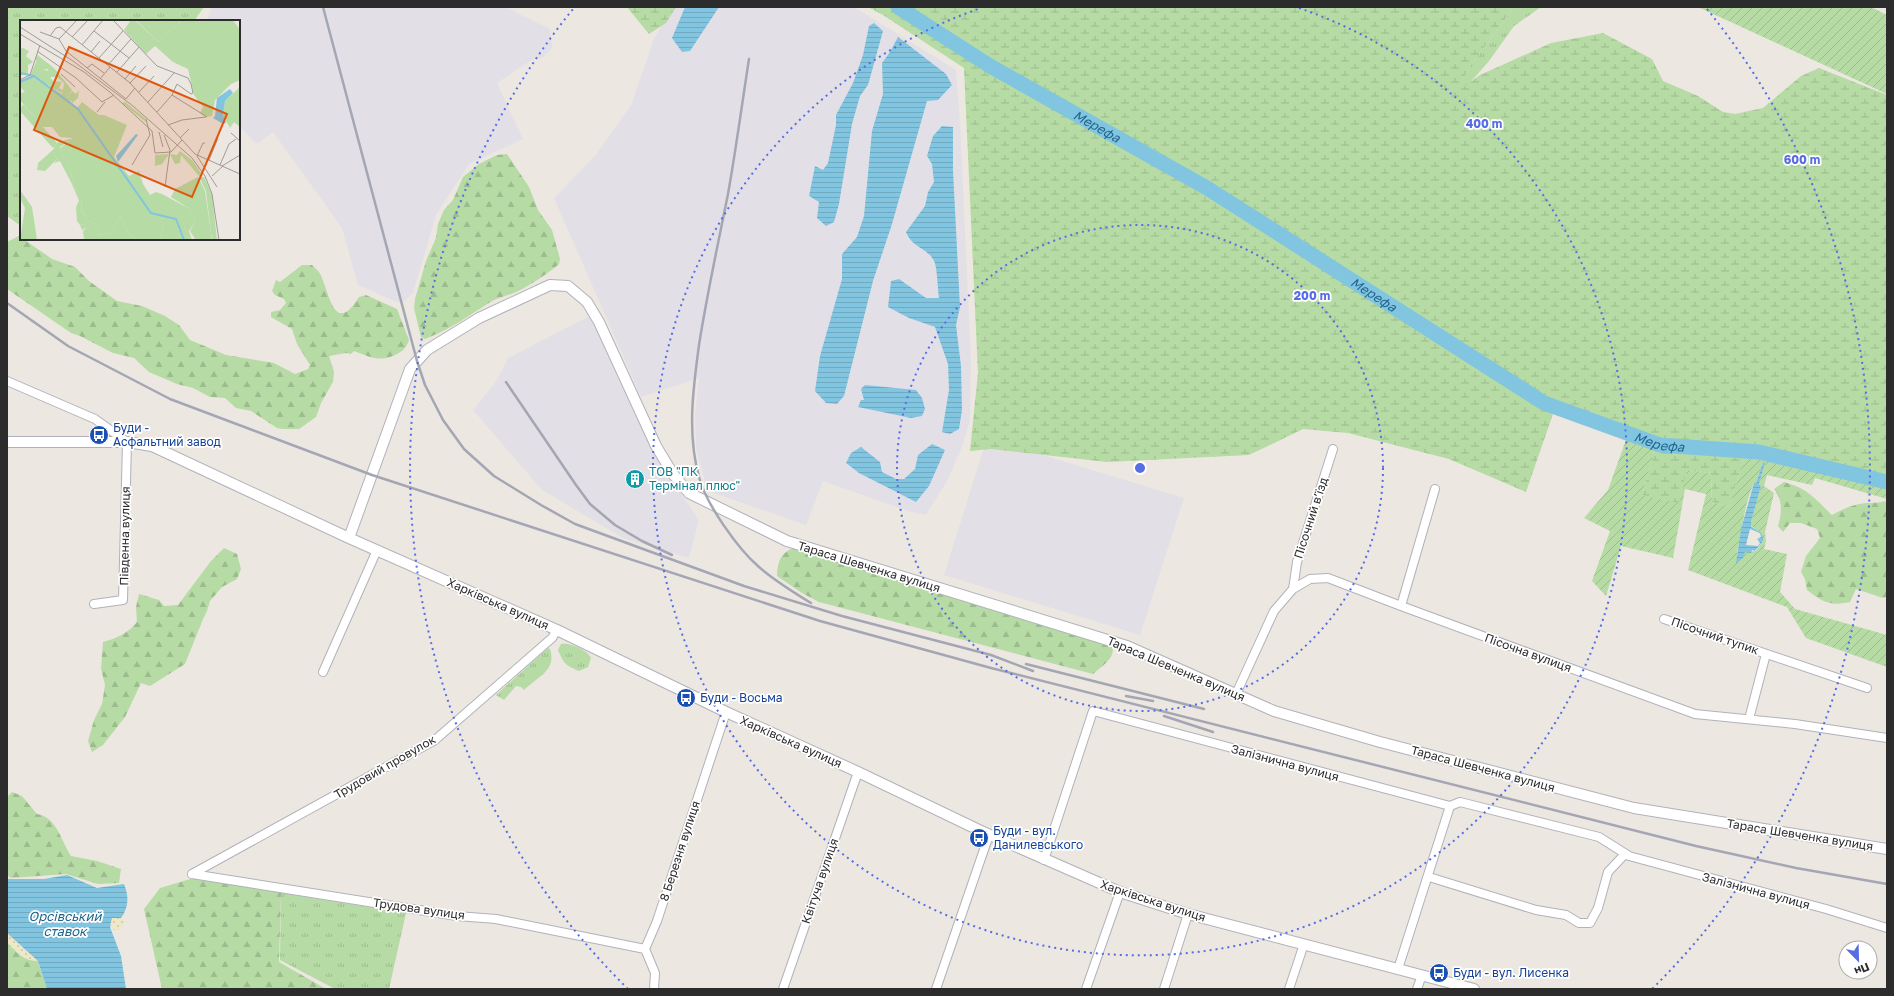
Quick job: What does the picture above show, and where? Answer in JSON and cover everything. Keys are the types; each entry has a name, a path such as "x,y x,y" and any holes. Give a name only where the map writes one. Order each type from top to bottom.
{"street":[{"name":"Тараса Шевченка вулиця","path":"349,538 410,369 427,350 479,318 550,285 568,286 587,302 600,322 656,446 673,474 689,493 787,541 1126,646 1274,711 1380,742 1634,808 1887,849"},
{"path":"7,381 95,419 127,442"},
{"name":"Харківська вулиця","path":"7,442 127,442 152,446 349,538 556,630 726,712 858,772 989,835 1120,892 1188,914 1474,989"},
{"name":"Південна вулиця","path":"94,604 123,600 127,442"},
{"name":"Пісочний в’їзд","path":"1293,589 1297,562 1333,449"},
{"path":"1400,606 1435,489"},
{"path":"323,672 377,550"},
{"name":"Пісочна вулиця","path":"1236,694 1274,611 1293,589 1310,579 1328,578 1400,606 1695,714 1795,724 1887,738"},
{"name":"Пісочний тупик","path":"1664,619 1867,688"},
{"name":"Трудовий провулок","path":"192,874 435,740 552,638 556,630"},
{"name":"Пісочний тупик","path":"1749,719 1766,654"},
{"name":"Залізнична вулиця","path":"1044,860 1093,711 1450,806 1460,802 1599,837 1625,854 1719,882 1826,909 1887,928"},
{"name":"8 Березня вулиця","path":"645,949 657,920 726,712"},
{"name":"Квітуча вулиця","path":"783,989 858,772"},
{"path":"1398,969 1450,806"},
{"path":"936,989 989,835"},
{"path":"1428,877 1536,910 1566,915 1579,923 1590,923 1598,908 1608,872 1625,854"},
{"name":"Трудова вулиця","path":"192,874 444,914 496,919 645,949"},
{"path":"1086,989 1120,892"},
{"path":"1164,989 1188,914"},
{"path":"1289,989 1304,944"},
{"path":"645,949 655,973 654,989"},
{"path":"1417,989 1422,975"}],"shaded area":[{"path":"212,7 505,7 550,29 552,48 542,58 533,59 497,83 523,139 469,164 436,215 413,293 399,303 358,285 342,228 273,132 259,143 255,143 240,126 240,20 206,20"},
{"path":"672,7 854,7 956,70 960,121 971,362 970,420 962,447 947,481 926,515 908,511 823,481 806,525 711,492 706,486 696,447 695,415 699,378 641,397 554,198 595,156 631,105 654,39"},
{"path":"590,316 657,459 699,520 689,558 623,538 542,490 473,410 495,383 508,358"},
{"path":"987,438 1184,498 1140,635 944,575"}],"green space":[{"path":"7,7 204,7 195,20 20,20 20,223 18,224 7,216"},
{"path":"627,7 676,7 666,23 649,34"},
{"path":"868,7 1514,7 1471,65 1455,93 1480,75 1551,43 1603,33 1652,59 1663,81 1698,96 1723,112 1735,114 1763,108 1801,76 1819,68 1887,95 1887,486 1746,452 1729,507 1712,502 1711,473 1687,470 1680,504 1642,495 1655,447 1588,425 1554,411 1526,492 1449,459 1348,433 1303,429 1249,455 1107,462 991,449 970,451 978,373 964,68 883,15"},
{"path":"1514,7 1541,7 1514,26 1489,61 1467,86 1454,94 1471,65"},
{"path":"1698,7 1871,7 1887,15 1887,94"},
{"path":"507,154 529,187 538,210 552,230 560,259 559,264 527,286 492,301 451,327 425,339 421,337 414,308 415,299 426,261 436,238 438,224 444,210 453,200 463,177 479,164 497,155"},
{"path":"19,236 20,240 25,240 52,259 75,267 89,281 117,301 142,306 165,316 179,325 190,340 226,355 274,363 295,374 308,369 310,365 297,344 292,329 271,317 271,312 280,310 286,303 284,299 275,295 272,291 276,280 280,282 302,265 312,265 319,272 323,279 329,298 338,312 343,313 350,309 359,297 366,295 397,309 409,340 406,347 397,354 381,359 354,351 351,354 346,353 329,356 334,372 333,382 321,403 316,417 299,429 277,428 251,411 236,408 225,398 210,397 193,388 177,384 149,372 134,358 113,353 71,333 7,289 7,242"},
{"path":"1627,437 1655,448 1642,495 1679,503 1687,470 1711,473 1712,502 1729,507 1746,452 1887,486 1887,499 1815,478 1812,485 1767,475 1764,486 1774,493 1765,532 1766,541 1764,549 1787,554 1780,592 1795,609 1887,635 1887,667 1806,638 1787,607 1688,570 1706,494 1685,489 1673,558 1621,546 1606,596 1592,581 1610,531 1584,518 1608,490","holes":["1763,462 1765,463 1759,484 1761,486 1751,522 1751,526 1761,534 1763,541 1756,551 1745,552 1737,562 1737,553 1748,500"]},
{"path":"1784,482 1805,491 1832,515 1857,504 1878,503 1885,501 1887,504 1887,597 1883,598 1856,589 1850,602 1837,604 1823,601 1807,590 1805,579 1801,572 1806,556 1820,538 1817,529 1801,523 1790,523 1783,532 1778,526 1781,507 1779,498 1774,489"},
{"path":"796,547 1111,643 1113,652 1105,664 1093,674 819,602 802,593 777,576 778,565 781,557 787,551"},
{"path":"224,548 237,554 241,569 237,579 222,587 210,601 185,664 150,686 141,683 125,717 103,745 92,752 88,741 94,720 102,704 105,685 101,669 103,642 122,635 137,622 136,607 139,594 159,600 164,606 178,605 211,561"},
{"path":"561,644 573,645 586,652 591,658 588,667 579,671 566,664 558,650"},
{"path":"548,648 550,649 551,663 544,673 524,690 521,687 516,686 504,700 496,695"},
{"path":"12,792 22,796 37,814 44,816 54,825 71,856 97,861 121,869 119,883 98,884 66,874 11,878 7,875 7,797"},
{"path":"197,877 281,893 279,962 326,989 162,989 144,909 160,888"},
{"path":"281,893 406,913 389,989 335,989 280,960"},
{"path":"7,942 24,958 38,961 47,989 7,989"}],"sand":[{"path":"112,917 121,918 125,922 120,930 114,930 110,926"},
{"path":"7,933 38,961 24,958 17,952 7,942"}],"water":[{"path":"685,7 719,7 690,51 682,52 672,38"},
{"path":"874,23 883,31 868,85 860,96 852,124 839,204 834,222 826,226 817,218 819,202 809,196 815,166 823,170 828,163 836,125 836,115 853,83 863,55 869,26"},
{"path":"898,37 946,74 952,85 938,100 927,101 892,224 873,281 844,396 837,404 826,403 815,391 820,356 842,279 842,254 857,237 864,216 872,131 883,94 882,63"},
{"path":"942,126 953,127 953,171 960,307 956,325 961,366 962,410 959,429 950,434 942,432 949,390 948,364 935,327 909,318 888,307 891,281 899,279 926,298 939,298 937,273 934,261 928,253 912,241 906,232 925,206 928,192 934,182 932,164 927,156 933,136"},
{"path":"865,385 916,390 922,398 925,409 922,416 911,418 858,407 861,400 864,400 861,389"},
{"path":"932,444 945,450 929,486 916,502 859,473 846,463 851,453 861,447 880,462 882,472 896,479 904,479 915,469 918,455"},
{"path":"1763,462 1765,463 1759,484 1761,486 1751,527 1761,533 1763,541 1755,551 1752,550 1751,553 1745,552 1743,558 1736,563 1741,529 1754,483 1756,483","holes":["1750,529 1760,533 1761,537 1757,539 1760,543 1758,546 1746,545"]},
{"name":"Орсівський ставок","path":"67,875 97,888 124,884 127,893 126,910 121,918 112,918 110,927 121,956 126,989 47,989 38,961 7,933 7,879 44,879"}],"waterway":[{"name":"Мерефа","path":"898,7 990,66 1207,188 1544,403 1660,445 1759,452 1887,482"}],"railway":[{"path":"323,7 417,361 425,385 443,420 464,449 494,476 575,524 744,586 842,616 991,655 1033,671"},
{"path":"749,59 728,194 699,345 692,411 693,444 699,477 708,500 733,538 751,559 765,572 811,603"},
{"path":"7,303 68,346 170,399 372,475 820,621 991,668 1696,846 1796,868 1887,884"},
{"path":"506,382 590,504 615,525 642,541 672,555"},
{"path":"1026,664 1204,709"},
{"path":"1126,696 1153,701"},
{"path":"1164,716 1213,732"}],"place":[{"name":"Буди - Асфальтний завод","path":"99,435"},
{"name":"ТОВ \"ПК Термінал плюс\"","path":"635,479"},
{"name":"Буди - Восьма","path":"686,698"},
{"name":"Буди - вул. Данилевського","path":"979,838"},
{"name":"Буди - вул. Лисенка","path":"1439,973"}]}
